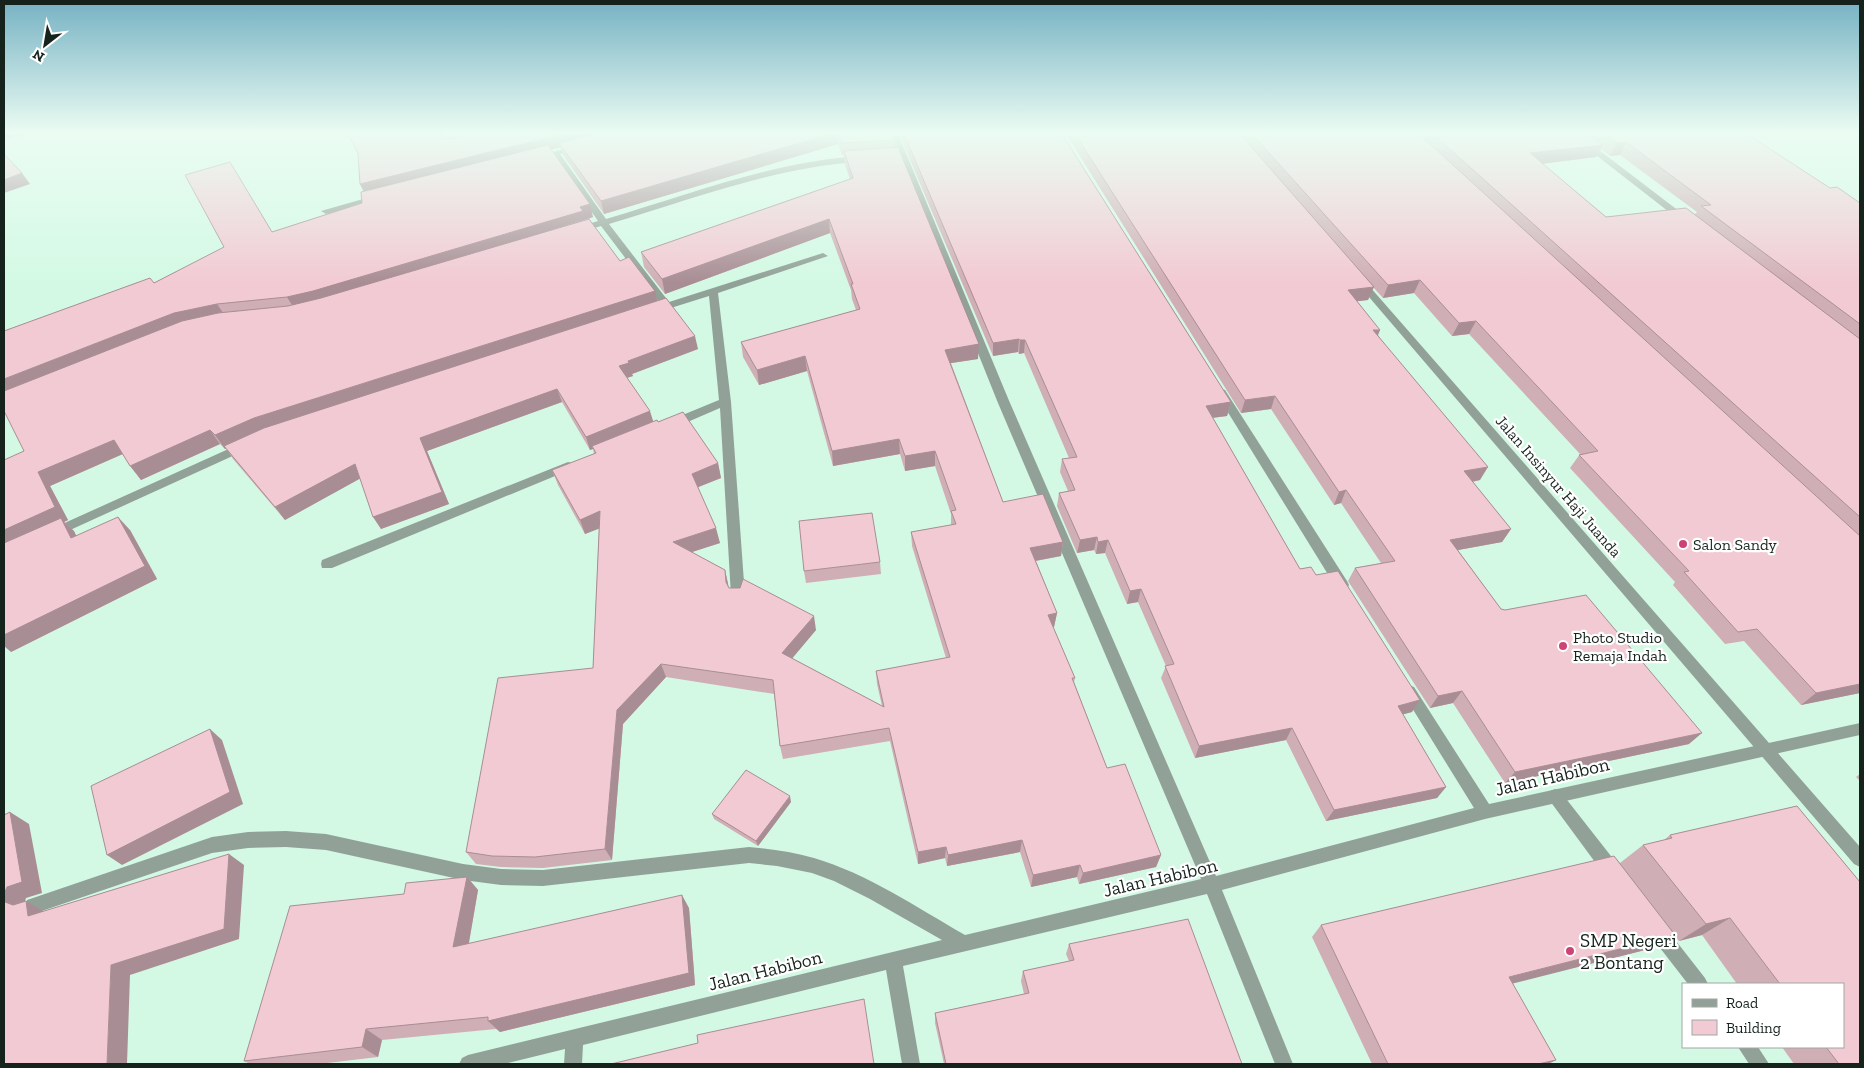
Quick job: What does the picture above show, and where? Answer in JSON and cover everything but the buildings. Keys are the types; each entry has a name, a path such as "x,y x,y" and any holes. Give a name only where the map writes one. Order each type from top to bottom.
{"street":[{"path":"577,184 603,222 667,306"},
{"path":"566,234 734,184"},
{"path":"910,184 1212,886 1284,1064"},
{"path":"1639,184 1697,228"},
{"path":"326,211 383,197"},
{"path":"638,315 823,256"},
{"name":"Jalan Insinyur Haji Juanda","path":"1350,269 1860,860"},
{"path":"713,290 725,402 738,596"},
{"path":"1214,382 1347,593"},
{"path":"660,428 725,402"},
{"path":"39,540 251,443"},
{"path":"327,564 577,462"},
{"path":"1400,677 1486,812"},
{"name":"Jalan Habibon","path":"468,1064 893,960 1212,886 1486,812 1860,729"},
{"path":"1555,796 1621,882"},
{"path":"33,906 212,845 248,840 286,839 326,842 463,872 518,878 543,878 750,855 782,858 820,868 863,886 963,944"},
{"path":"1645,914 1698,983"},
{"path":"893,960 911,1064"},
{"path":"574,1038 574,1064"},
{"path":"1748,1048 1760,1064"}],"place":[{"name":"Salon Sandy","path":"1683,544"},
{"name":"Photo Studio Remaja Indah","path":"1563,646"},
{"name":"SMP Negeri 2 Bontang","path":"1570,951"}]}
